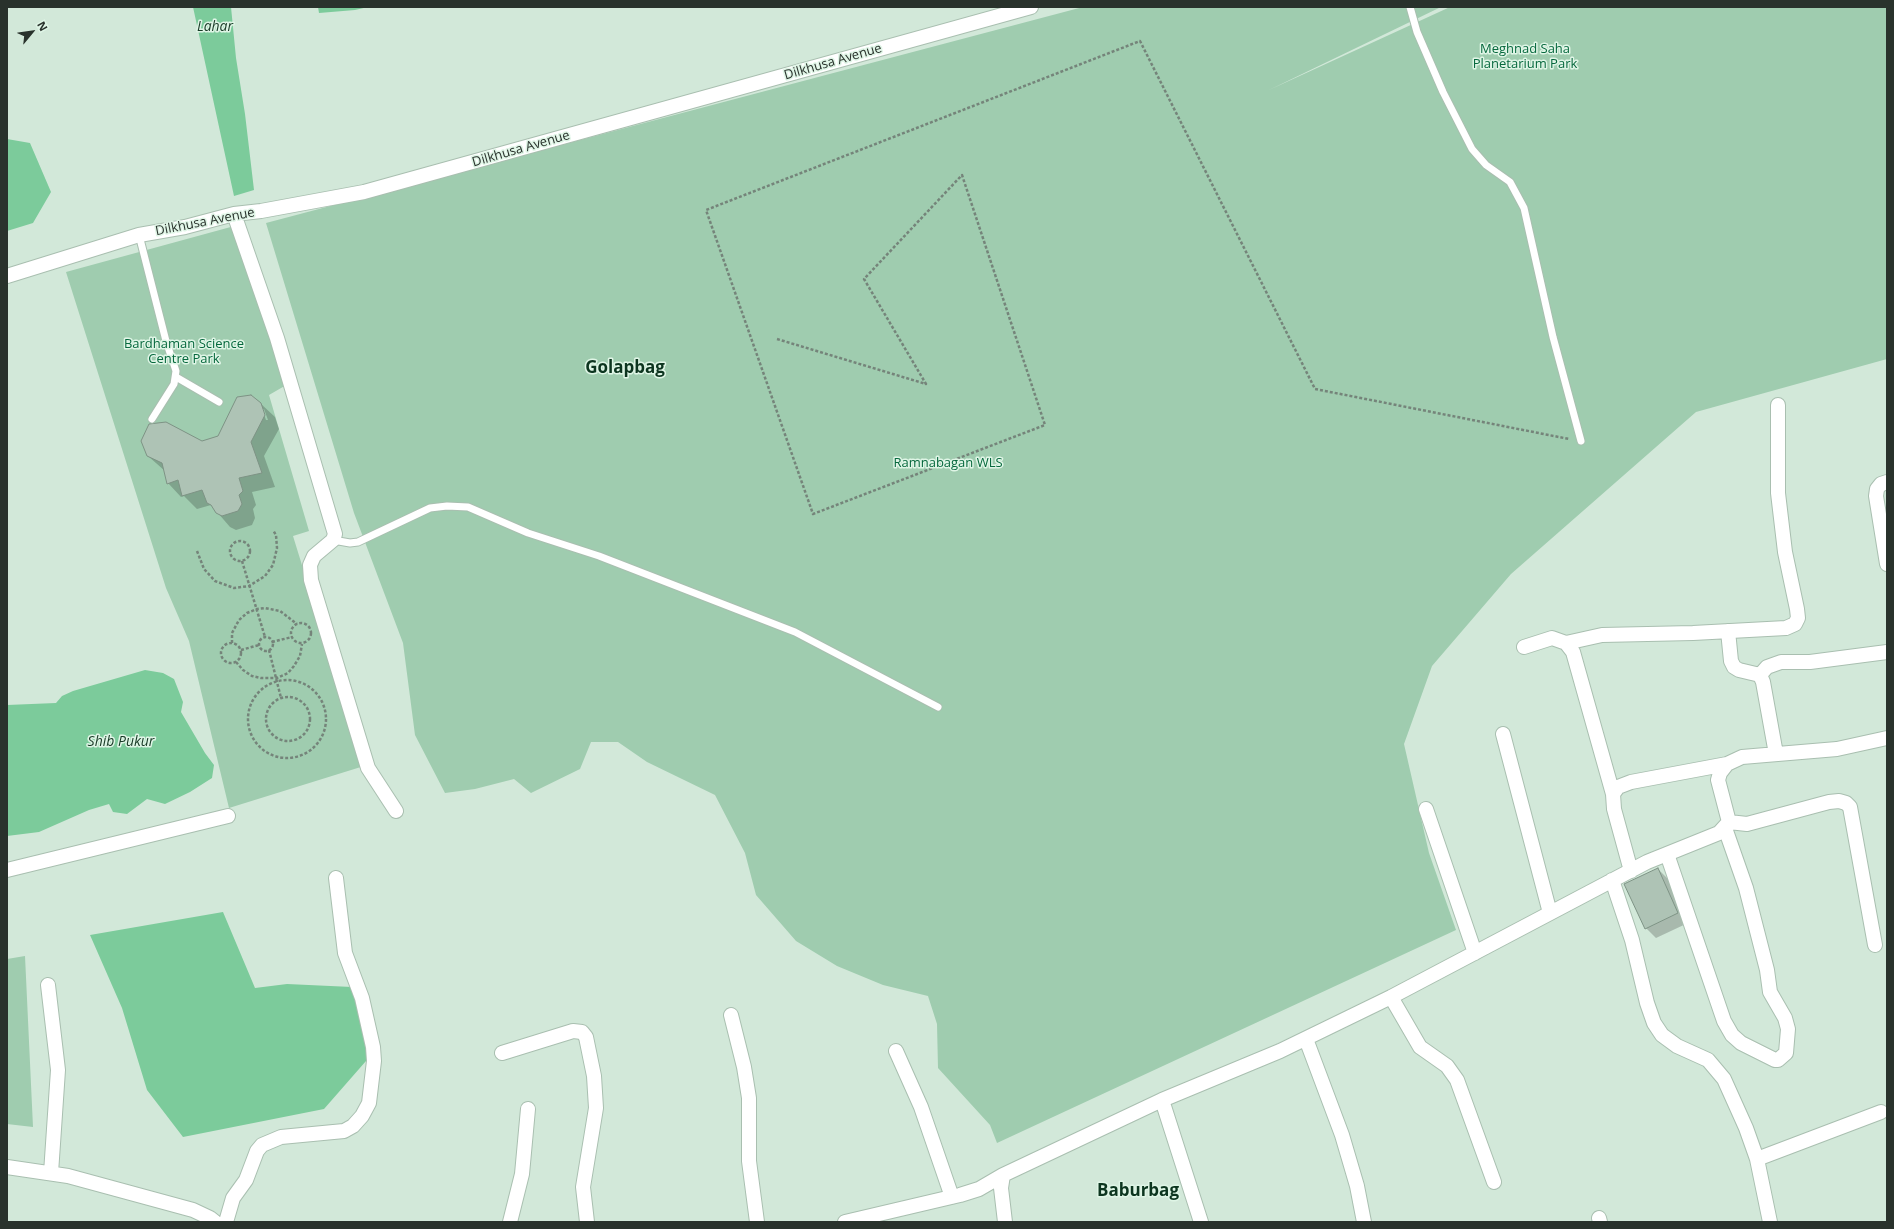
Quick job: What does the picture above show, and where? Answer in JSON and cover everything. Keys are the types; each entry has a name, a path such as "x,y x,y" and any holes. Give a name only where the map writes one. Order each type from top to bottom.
{"street":[{"name":"Dilkhusa Avenue","path":"7,276 139,235 185,227 234,214 261,211 364,192 1031,7"},
{"path":"234,214 277,338 335,534 333,540 314,556 310,565 311,580 368,768 396,811"},
{"path":"1524,647 1552,638 1566,643 1602,635 1786,628 1795,624 1798,618 1785,552 1778,493 1778,405"},
{"path":"1887,482 1881,484 1878,488 1876,496 1887,564"},
{"path":"1728,631 1731,661 1734,667 1739,670 1760,674"},
{"path":"1566,643 1573,652 1613,794 1614,809 1631,871"},
{"path":"1760,674 1767,667 1781,662 1810,662 1887,652"},
{"path":"1760,674 1763,682 1776,754"},
{"path":"1503,734 1550,913"},
{"path":"1613,794 1618,787 1631,782 1727,764 1742,757 1837,748 1887,738"},
{"path":"1667,854 1724,1021 1732,1035 1741,1043 1775,1060 1778,1060 1786,1053 1788,1029 1785,1018 1770,992 1767,970 1746,888 1727,825 1718,780 1720,772 1727,764"},
{"path":"850,1221 952,1197 979,1189 1003,1175 1162,1100 1306,1039 1475,953 1612,880 1667,854 1719,833 1727,825 1746,824 1829,802 1839,801 1850,806 1875,945"},
{"path":"1426,809 1475,953"},
{"path":"7,870 228,816"},
{"path":"226,1222 233,1198 246,1180 257,1151 262,1144 281,1137 344,1131 353,1126 362,1116 369,1103 374,1061 373,1047 362,998 345,953 336,878"},
{"path":"1612,880 1632,940 1647,1003 1654,1023 1662,1035 1677,1046 1708,1060 1724,1079 1746,1128 1757,1159 1770,1222"},
{"path":"48,985 58,1070 51,1174"},
{"path":"1391,996 1420,1047 1447,1066 1457,1080 1494,1182"},
{"path":"731,1014 744,1067 749,1098 750,1161 757,1222"},
{"path":"502,1053 573,1031 582,1032 586,1037 594,1076 596,1108 583,1187 587,1222"},
{"path":"1306,1039 1342,1135 1357,1186 1364,1222"},
{"path":"896,1051 921,1107 952,1197"},
{"path":"1162,1100 1201,1222"},
{"path":"510,1222 522,1174 528,1109"},
{"path":"1757,1159 1881,1112"},
{"path":"7,1167 68,1176 193,1210 215,1222"},
{"path":"1003,1175 1001,1188 1005,1222"}],"lane":[{"path":"1410,7 1417,32 1472,149 1486,165 1510,182 1524,208 1553,337 1581,441"},
{"path":"139,235 166,342 176,371 174,384 152,419"},
{"path":"176,377 218,402"},
{"path":"333,540 350,543 358,542 430,508 448,506 468,507 528,533 598,556 796,632 938,707"}],"path":[{"path":"777,339 926,384 864,279 962,175 1044,425 814,514 706,210 1140,41 1315,389 1581,441"},
{"path":"197,551 204,570 214,581 234,588 250,585 265,576 273,565 278,548 276,536 273,530"},
{"path":"237,541 243,542 249,547 248,557 242,561 237,561 230,555 230,546 237,541"},
{"path":"242,561 265,637"},
{"path":"232,643 232,633 239,620 247,613 256,609 265,608 280,611 297,624 306,624 311,630 311,638 302,644 296,643 292,637 292,629 297,624"},
{"path":"265,637 270,638 272,642"},
{"path":"259,645 260,640 265,637"},
{"path":"272,642 292,637"},
{"path":"272,642 272,646 269,650 281,698"},
{"path":"232,643 238,645 241,650 241,656 236,662 226,662 221,654 224,647 232,643"},
{"path":"236,662 243,670 252,676 277,680 290,680 305,684 318,694 324,707 326,723 321,739 313,749 298,757 283,758 270,754 257,744 250,730 248,715 253,700 263,688 277,680 286,674 294,666 300,656 302,644"},
{"path":"259,645 262,650 269,650"},
{"path":"241,650 259,645"},
{"path":"281,698 299,700 309,712 310,721 307,731 295,740 285,741 276,737 267,725 266,717 269,709 281,698"}],"green space":[{"name":"Ramnabagan WLS","path":"1083,7 1441,7 1269,90 1450,7 1887,7 1887,359 1696,412 1511,574 1432,666 1404,744 1429,853 1456,930 997,1143 990,1125 938,1068 937,1024 928,996 883,985 837,966 796,941 756,895 745,853 715,795 647,762 618,742 591,742 580,769 531,793 514,779 475,789 445,793 415,735 403,643 354,513 266,223"},
{"name":"Bardhaman Science Centre Park","path":"238,225 288,384 269,395 309,531 293,536 364,766 229,808 189,641 166,588 66,272"},
{"path":"25,956 33,1127 7,1124 7,959"}],"water":[{"name":"Lahar","path":"193,7 231,7 236,58 245,114 254,190 234,196"},
{"path":"318,7 368,7 355,10 319,13"},
{"path":"7,139 30,143 51,192 33,223 7,231"},
{"name":"Shib Pukur","path":"145,670 163,673 174,679 183,702 181,712 205,753 214,765 212,778 190,792 165,804 147,799 127,814 113,812 109,804 89,810 39,832 7,836 7,705 56,703 62,696 73,691"},
{"path":"223,912 255,988 287,984 352,987 373,1053 324,1109 183,1137 147,1090 122,1008 90,935"}],"building":[{"path":"251,395 261,403 265,415 251,442 262,473 239,478 243,491 239,495 242,504 238,511 222,516 216,513 211,505 207,503 202,490 182,496 178,480 167,484 162,463 147,456 141,441 149,424 166,422 202,441 218,436 237,397"},
{"path":"1658,868 1678,913 1645,929 1624,884"}],"district":[{"name":"Golapbag","path":"625,368"},
{"name":"Baburbag","path":"1138,1191"}],"park label":[{"name":"Meghnad Saha Planetarium Park","path":"1525,56"}]}
